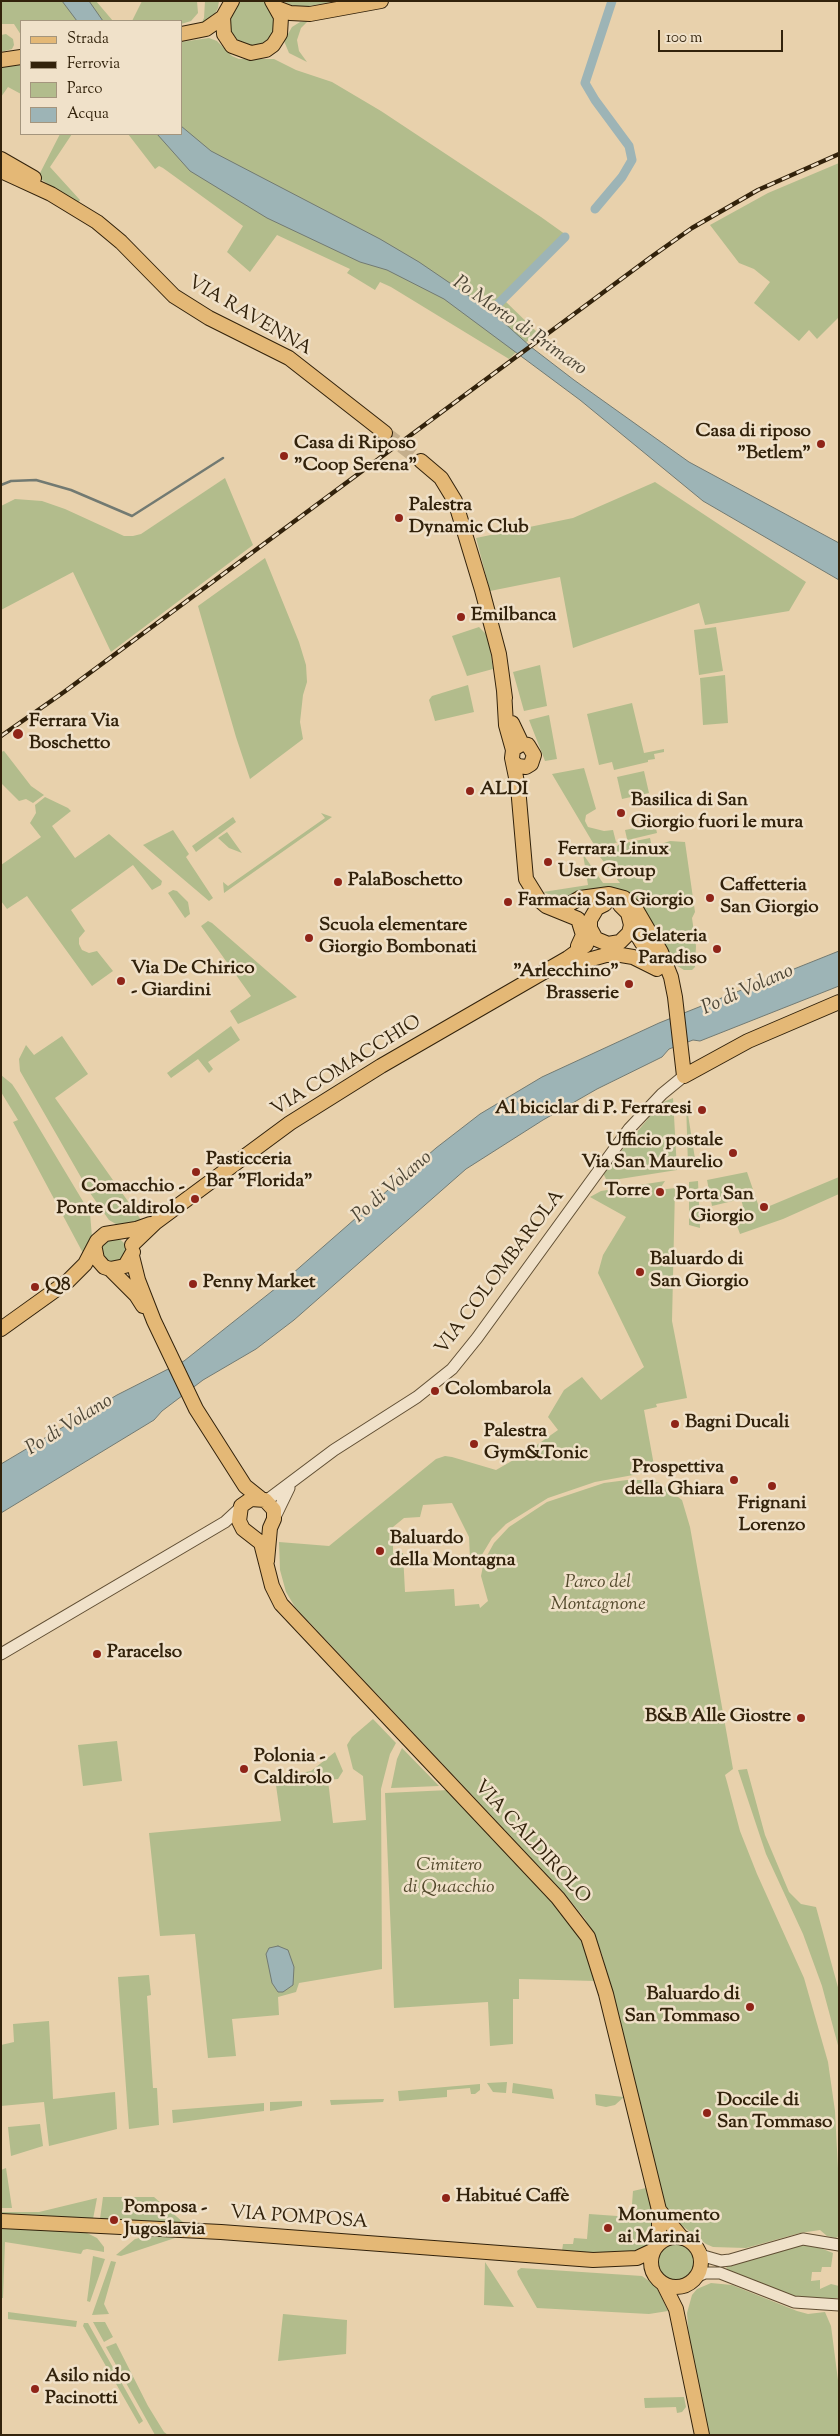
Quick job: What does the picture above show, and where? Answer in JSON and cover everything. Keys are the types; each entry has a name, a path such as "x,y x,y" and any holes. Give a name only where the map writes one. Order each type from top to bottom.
{"main road":[{"path":"199,32 223,17 232,1"},
{"path":"275,5 290,13 310,14 381,1"},
{"path":"182,34 199,32 226,39 238,50 256,53 273,45 280,32 282,22 275,5"},
{"path":"280,32 289,24 310,14"},
{"path":"223,17 222,26 226,39"},
{"path":"1,60 20,57"},
{"name":"VIA RAVENNA","path":"1,159 25,178"},
{"name":"VIA RAVENNA","path":"1,171 43,185 51,194 110,232 163,286 186,304 217,322 289,358 385,433"},
{"path":"421,461 442,478 455,502 482,590 498,654 504,690 506,725 517,755 526,879 534,893 546,906 574,915 582,928 582,941 545,971"},
{"path":"534,893 546,900 568,904 618,904 625,909 630,917 631,925 629,934 614,943"},
{"path":"568,904 580,898 609,894 629,901 655,941 662,969"},
{"path":"568,904 582,914 600,941 630,944 641,950 662,969"},
{"path":"591,928 594,911 605,904"},
{"path":"631,925 674,986 684,1076 748,1040 839,1002"},
{"name":"VIA COMACCHIO","path":"68,1281 107,1268 125,1266 132,1251 156,1222 290,1123 568,958 586,945 591,928"},
{"name":"VIA COMACCHIO","path":"568,958 587,955 614,943"},
{"path":"545,971 606,955 621,954 662,969"},
{"name":"VIA COMACCHIO","path":"1,1329 68,1281 85,1264 95,1250 97,1241 105,1234 156,1222"},
{"path":"120,1232 127,1236 138,1280 154,1321 196,1409 238,1476 248,1489 263,1500"},
{"path":"95,1250 97,1259 136,1295 154,1321"},
{"name":"VIA CALDIROLO","path":"238,1476 242,1506 238,1521 261,1543 272,1586 281,1604 558,1898 588,1937 602,1979 659,2210 656,2246 650,2264 676,2310 702,2435"},
{"path":"242,1506 251,1499 263,1500"},
{"name":"VIA CALDIROLO","path":"263,1500 274,1510 267,1562"},
{"path":"247,1531 263,1533 272,1523"},
{"name":"VIA CALDIROLO","path":"659,2210 682,2238 692,2243 700,2255"},
{"name":"VIA POMPOSA","path":"1,2221 211,2232 593,2260 637,2258 656,2246"},
{"path":"656,2246 668,2238 682,2238"},
{"path":"660,2281 674,2288 685,2286 698,2276 701,2266 700,2255"},
{"name":"VIA POMPOSA","path":"593,2260 606,2264 641,2268 660,2281"},
{"path":"676,2310 685,2286"}],"street":[{"name":"VIA COLOMBAROLA","path":"263,1500 295,1481 334,1450 417,1397 452,1369 477,1338 629,1129 662,1094 684,1076"},
{"name":"VIA COLOMBAROLA","path":"272,1523 286,1493 295,1481"},
{"path":"1,1654 225,1522 242,1506"},
{"path":"203,1534 221,1528 247,1531"},
{"path":"700,2255 730,2260 804,2239 839,2246"},
{"path":"698,2276 705,2273 720,2273 794,2302 839,2305"}],"green space":[{"path":"1,1 96,1 112,20 20,20 20,33 14,24 1,24"},
{"path":"142,1 197,1 198,13 191,21 182,24 182,20 132,20"},
{"path":"205,1 219,1 218,8 212,19 201,24 204,18"},
{"path":"240,1 264,1 276,18 272,38 260,47 240,46 227,26 235,4"},
{"path":"282,1 337,1 299,8"},
{"path":"308,21 301,28 297,40 299,51 307,62 289,53 284,41 292,27 300,22"},
{"path":"6,34 13,39 14,45 12,49 1,52 1,35"},
{"path":"209,38 217,41 232,56 239,59 274,59 296,70 332,82 381,111 569,237 505,301 537,332 509,359 391,287 380,282 375,290 347,273 350,269 277,235 250,272 227,252 243,226 163,168 159,166 155,169 129,135 182,135 182,42"},
{"path":"20,65 20,93 8,87 1,97 1,67"},
{"path":"59,135 71,135 50,167 80,200 77,205 38,177"},
{"path":"839,163 839,317 817,339 809,330 799,341 754,303 770,282 754,269 739,263 710,225 768,193"},
{"path":"225,478 253,545 111,652 73,572 1,610 1,506 15,499 42,501 65,509 124,536 133,536 141,534"},
{"path":"655,482 806,582 789,611 705,625 699,603 573,648 560,577 490,591 476,538 573,518"},
{"path":"265,558 299,642 306,665 307,682 303,695 300,722 303,739 250,779 198,606"},
{"path":"479,627 488,636 493,669 467,676 452,636"},
{"path":"716,627 723,671 699,675 694,630"},
{"path":"540,665 547,706 524,711 513,672"},
{"path":"725,675 728,723 703,725 700,678"},
{"path":"468,685 474,712 435,721 429,700 432,696"},
{"path":"632,703 644,753 664,749 664,752 654,754 655,759 648,760 648,762 614,770 612,762 599,765 587,714"},
{"path":"549,715 557,759 545,761 529,720"},
{"path":"4,751 31,786 44,795 33,803 26,799 19,801 1,783 1,752"},
{"path":"584,768 596,809 586,815 585,821 588,827 604,831 613,830 616,842 627,839 625,830 655,824 657,833 615,843 599,853 552,774"},
{"path":"644,771 649,793 622,799 617,777"},
{"path":"45,797 71,811 52,826 75,858 109,834 162,881 161,885 152,890 133,865 71,910 85,931 79,938 82,950 89,953 97,951 113,971 92,986 27,896 7,909 1,901 1,865 41,837 30,823 36,813 35,805"},
{"path":"321,813 332,817 224,893 223,882 228,886 325,818"},
{"path":"233,817 236,822 196,852 192,846"},
{"path":"173,830 189,854 186,857 213,898 209,901 143,845"},
{"path":"227,832 242,853 229,848 218,838"},
{"path":"650,838 652,847 670,841 685,842 695,912 692,918 696,946 695,967 692,970 684,970 674,964 629,898 556,897 543,892 588,885 583,854 603,883 620,883 600,857 620,844"},
{"path":"173,890 177,891 188,902 190,914 185,918 168,893"},
{"path":"208,921 297,997 238,1024 230,1011 251,996 201,926"},
{"path":"231,1026 240,1040 208,1062 213,1069 209,1073 198,1059 171,1078 167,1073"},
{"path":"62,1036 88,1074 55,1098 144,1224 121,1227 109,1220 90,1193 20,1071 19,1059 26,1045 34,1055"},
{"path":"1,1075 12,1084 18,1093 90,1213 92,1237 84,1255 13,1122 18,1120 1,1092"},
{"path":"673,1098 677,1170 607,1181 603,1173 661,1103"},
{"path":"686,1102 696,1165 688,1166"},
{"path":"747,1172 760,1210 839,1177 839,1194 783,1219 740,1234 736,1223 746,1218 741,1199 712,1206 707,1180"},
{"name":"Parco del Montagnone","path":"665,1181 659,1190 675,1188 672,1321 687,1398 656,1404 657,1407 644,1410 655,1471 595,1482 548,1498 506,1524 492,1538 480,1558 470,1559 469,1537 452,1503 423,1505 420,1517 404,1518 393,1527 393,1553 403,1553 405,1592 454,1589 455,1606 479,1604 480,1608 488,1601 481,1576 484,1561 494,1543 509,1527 547,1502 604,1483 627,1480 646,1480 660,1483 682,1500 690,1527 733,1769 725,1775 740,1831 757,1874 804,1978 828,2062 835,2111 839,2188 839,2236 836,2238 827,2236 820,2230 800,2233 746,2248 713,2247 706,2244 676,2221 664,2205 602,1954 585,1919 566,1895 295,1607 286,1592 280,1570 279,1542 329,1546 436,1459 445,1456 496,1470 524,1454 558,1430 548,1417 564,1390 582,1377 601,1400 644,1367 598,1273 603,1255 626,1217 590,1197 601,1191"},
{"path":"698,1181 700,1228 689,1225 689,1182"},
{"path":"114,1238 123,1241 126,1250 123,1259 114,1262 105,1259 102,1250 105,1241"},
{"path":"373,1719 396,1743 390,1754 381,1789 382,1969 299,1983 296,1992 278,1997 279,2015 232,2019 236,2056 208,2058 195,1934 160,1936 149,1833 281,1821 275,1778 311,1771 335,1752 343,1771 338,1779 328,1780 333,1823 366,1820 363,1776 353,1769 347,1745 352,1737"},
{"path":"117,1741 122,1781 83,1786 78,1745"},
{"path":"402,1748 439,1786 391,1788 397,1759"},
{"path":"747,1769 765,1835 789,1892 801,1904 816,1907 839,1991 839,2049 822,1986 803,1934 766,1854 738,1770"},
{"name":"Cimitero di Quacchio","path":"449,1790 570,1921 589,1956 596,1981 519,1979 519,1999 513,1999 513,2044 490,2046 488,2002 394,2008 385,1793"},
{"path":"149,1975 151,1995 147,1996 153,2088 157,2088 159,2125 129,2129 118,1977"},
{"path":"49,2021 53,2099 115,2092 117,2129 49,2146 44,2102 1,2106 1,2045 14,2042 13,2024"},
{"path":"507,2082 506,2093 493,2092 487,2083"},
{"path":"513,2083 552,2089 554,2099 512,2093"},
{"path":"480,2084 480,2090 475,2094 471,2094 470,2088 447,2090 447,2097 399,2101 398,2091"},
{"path":"595,2094 624,2097 615,2105 606,2107 596,2105"},
{"path":"384,2099 383,2102 331,2105 330,2100"},
{"path":"302,2101 302,2106 270,2111 270,2102"},
{"path":"264,2103 264,2111 173,2123 172,2110"},
{"path":"40,2124 43,2146 11,2156 8,2127"},
{"path":"6,2168 12,2208 1,2208 1,2170"},
{"path":"646,2188 653,2216 654,2243 634,2255 562,2251 563,2244 573,2244 574,2238 587,2239 589,2214 631,2217 633,2191"},
{"path":"103,2197 154,2197 184,2223 214,2225 214,2228 100,2219"},
{"path":"97,2198 93,2219 1,2215 1,2212 39,2212"},
{"path":"1,2228 83,2231 97,2238 104,2247 104,2252 87,2249 83,2250 81,2254 5,2242 3,2298 1,2298"},
{"path":"152,2235 175,2238 121,2256 116,2255 135,2239"},
{"path":"797,2244 815,2246 833,2253 831,2267 822,2267 821,2272 812,2272 811,2281 820,2280 820,2289 831,2284 839,2286 839,2298 797,2299 726,2272 727,2264"},
{"path":"676,2245 683,2246 689,2250 693,2256 693,2270 689,2276 683,2280 676,2281 669,2280 663,2276 659,2270 658,2263 659,2256 663,2250 669,2246"},
{"path":"93,2256 105,2259 90,2302 87,2301"},
{"path":"111,2261 116,2262 104,2304 109,2314 92,2315"},
{"path":"485,2262 514,2307 484,2305"},
{"path":"521,2268 642,2276 656,2286 668,2311 649,2314 537,2308 518,2275 517,2271"},
{"path":"711,2283 732,2285 808,2314 825,2312 831,2326 839,2388 839,2435 705,2435 690,2353 687,2313 692,2295 697,2289"},
{"path":"8,2312 77,2321 76,2327 8,2319"},
{"path":"283,2314 347,2320 346,2354 278,2361"},
{"path":"93,2322 105,2322 113,2337 104,2342"},
{"path":"84,2323 88,2323 143,2421 139,2424 83,2326"},
{"path":"116,2343 148,2406 164,2432 168,2435 155,2435 106,2347"},
{"path":"684,2397 686,2407 682,2412 677,2413 676,2407 645,2408 644,2398"}],"water":[{"path":"62,1 89,1 102,20 76,20"},
{"path":"182,127 211,151 380,239 419,262 491,311 531,347 574,380 689,462 839,543 839,580 703,501 580,400 444,299 387,270 360,262 267,218 190,171 158,135 182,135"},
{"name":"Po di Volano","path":"839,951 839,986 700,1041 693,1040 669,1049 662,1057 597,1089 543,1120 466,1169 294,1320 256,1349 203,1380 162,1411 154,1420 1,1513 1,1464 117,1395 184,1361 276,1288 436,1148 480,1114 542,1077 659,1023"},
{"path":"278,1946 288,1950 294,1967 293,1985 283,1992 278,1992 272,1983 266,1954 269,1948"}],"waterway":[{"path":"595,209 622,177 632,160 629,146 595,100 585,83 612,1"},
{"name":"Po Morto di Primaro","path":"482,318 565,237"},
{"path":"1,485 11,481 36,480 71,490 132,516 223,458"}],"tunnel":[{"path":"385,433 421,461"}],"railway":[{"path":"1,736 64,692 692,228 758,190 839,154"}],"place":[{"name":"Casa di riposo \"Betlem\"","path":"821,444"},
{"name":"Casa di Riposo \"Coop Serena\"","path":"284,456"},
{"name":"Palestra Dynamic Club","path":"399,518"},
{"name":"Emilbanca","path":"461,617"},
{"name":"Ferrara Via Boschetto","path":"18,734"},
{"name":"ALDI","path":"470,791"},
{"name":"Basilica di San Giorgio fuori le mura","path":"621,813"},
{"name":"Ferrara Linux User Group","path":"548,862"},
{"name":"PalaBoschetto","path":"338,882"},
{"name":"Caffetteria San Giorgio","path":"710,898"},
{"name":"Farmacia San Giorgio","path":"508,902"},
{"name":"Scuola elementare Giorgio Bombonati","path":"309,938"},
{"name":"Gelateria Paradiso","path":"717,949"},
{"name":"Via De Chirico - Giardini","path":"121,981"},
{"name":"\"Arlecchino\" Brasserie","path":"629,984"},
{"name":"Al biciclar di P. Ferraresi","path":"702,1110"},
{"name":"Ufficio postale Via San Maurelio","path":"733,1153"},
{"name":"Pasticceria Bar \"Florida\"","path":"196,1172"},
{"name":"Torre","path":"660,1192"},
{"name":"Comacchio - Ponte Caldirolo","path":"195,1199"},
{"name":"Porta San Giorgio","path":"764,1207"},
{"name":"Baluardo di San Giorgio","path":"640,1272"},
{"name":"Penny Market","path":"193,1284"},
{"name":"Q8","path":"35,1287"},
{"name":"Colombarola","path":"435,1391"},
{"name":"Bagni Ducali","path":"675,1424"},
{"name":"Palestra Gym&Tonic","path":"474,1444"},
{"name":"Prospettiva della Ghiara","path":"734,1480"},
{"name":"Frignani Lorenzo","path":"772,1486"},
{"name":"Baluardo della Montagna","path":"380,1551"},
{"name":"Paracelso","path":"97,1654"},
{"name":"B&B Alle Giostre","path":"801,1718"},
{"name":"Polonia - Caldirolo","path":"244,1769"},
{"name":"Baluardo di San Tommaso","path":"750,2007"},
{"name":"Doccile di San Tommaso","path":"707,2113"},
{"name":"Habitué Caffè","path":"446,2198"},
{"name":"Pomposa - Jugoslavia","path":"114,2220"},
{"name":"Monumento ai Marinai","path":"608,2228"},
{"name":"Asilo nido Pacinotti","path":"35,2389"}]}
